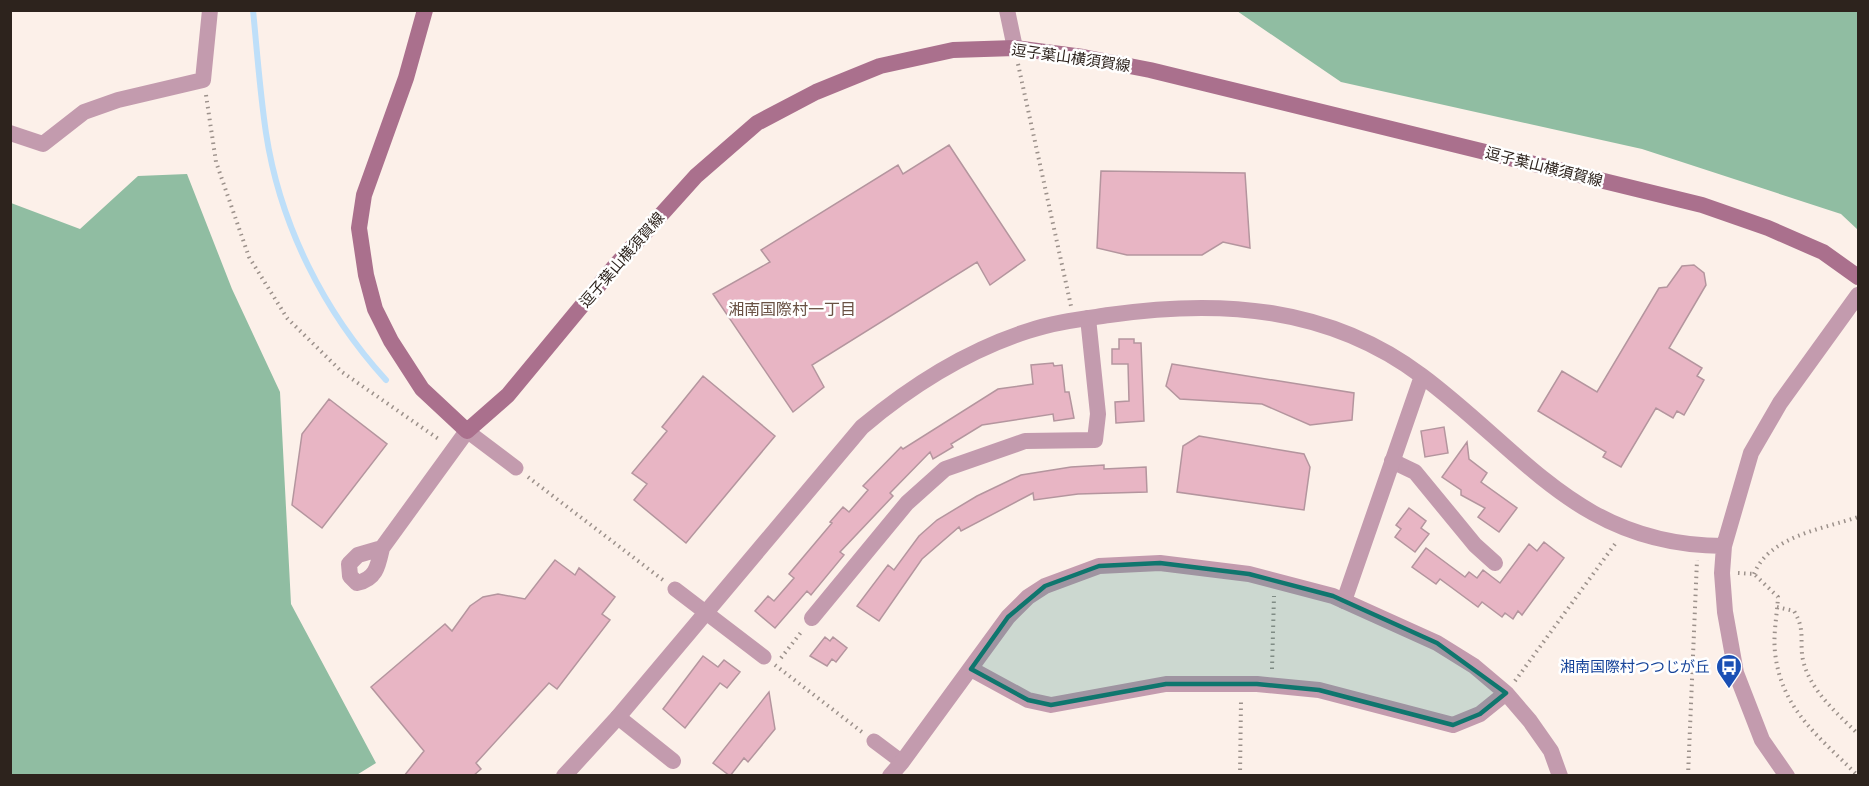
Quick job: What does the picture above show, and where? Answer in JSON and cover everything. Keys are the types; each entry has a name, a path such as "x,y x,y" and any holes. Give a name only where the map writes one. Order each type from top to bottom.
{"main road":[{"path":"424,10 406,78 364,195 359,228 366,275 375,309 391,341 422,389 467,431"},
{"name":"逗子葉山横須賀線","path":"467,431 508,395 614,267 696,176 757,123 816,92 880,66 953,50 1015,48 1083,57 1150,70 1702,205 1768,228 1823,252 1858,277"}],"street":[{"path":"10,133 43,144 84,112 118,100 203,80 210,10"},
{"path":"1007,10 1015,48"},
{"path":"1787,776 1762,740 1736,674 1724,592 1724,546 1751,453 1780,403 1858,295"},
{"path":"564,776 618,717 862,427 897,397 936,372 1029,330 1081,319 1158,308 1233,309 1281,313 1331,326 1385,352 1422,376 1563,497 1622,528 1698,546 1724,546"},
{"path":"812,618 908,503 945,468 1025,441 1095,440 1098,414 1081,319"},
{"path":"1344,601 1422,376"},
{"path":"382,548 467,431 516,468"},
{"path":"1392,460 1415,471 1475,545 1495,563"},
{"path":"890,776 1008,617 1028,597 1045,586 1099,566 1160,563 1249,574 1344,601 1437,643 1474,666 1506,693 1551,752 1560,776"},
{"path":"675,590 770,661"},
{"path":"971,669 1028,700 1051,705 1167,684 1272,685 1318,690 1453,725 1480,714 1506,693"},
{"path":"618,717 673,761"},
{"path":"874,741 902,762"}],"path":[{"path":"1015,48 1081,319"},
{"path":"203,80 216,162 249,257 287,318 342,372 453,450"},
{"path":"516,468 675,590"},
{"path":"1754,574 1759,561 1783,542 1858,517"},
{"path":"1506,693 1616,544"},
{"path":"1688,776 1690,687 1698,546"},
{"path":"1734,573 1754,574 1778,597 1774,627 1775,652 1785,695 1815,734 1858,776"},
{"path":"1272,685 1274,581"},
{"path":"1777,608 1794,611 1803,630 1803,660 1814,682 1829,706 1858,734"},
{"path":"812,618 770,661 874,741"},
{"path":"1240,776 1241,684"}],"highlighted area":[{"path":"1160,563 1249,574 1333,596 1437,643 1506,693 1480,714 1453,725 1319,690 1257,684 1166,684 1051,705 1028,700 971,669 1008,617 1045,586 1099,566"}],"green space":[{"path":"1237,11 1858,11 1858,230 1841,214 1642,149 1341,82"},
{"path":"187,174 232,289 280,392 291,604 376,763 355,776 11,775 11,203 80,229 138,176"}],"building":[{"path":"949,145 1025,260 990,285 977,262 812,365 824,387 793,412 713,294 770,262 761,250 898,165 903,174"},
{"path":"1101,171 1245,173 1250,248 1223,242 1202,255 1127,255 1097,248"},
{"path":"1694,265 1704,273 1706,285 1669,348 1702,368 1697,376 1704,380 1684,415 1677,411 1673,418 1656,408 1621,467 1603,457 1606,452 1538,411 1562,371 1597,392 1659,288 1667,287 1682,266"},
{"path":"1119,339 1134,339 1134,343 1141,343 1144,421 1116,423 1115,402 1129,401 1128,364 1112,364 1112,349 1119,349"},
{"path":"1053,363 1054,366 1062,365 1065,392 1069,392 1074,418 1054,421 1053,414 982,425 951,444 953,447 933,459 930,452 890,493 893,496 840,552 844,555 811,595 807,591 775,628 755,611 768,596 774,601 794,578 789,574 832,523 830,522 843,507 849,512 868,490 863,486 901,447 903,449 998,389 1033,384 1031,365"},
{"path":"1172,364 1354,393 1352,420 1310,425 1262,404 1180,399 1166,386"},
{"path":"703,376 775,436 686,543 634,500 647,484 632,473 667,431 662,427"},
{"path":"329,399 387,444 322,528 292,505 302,434"},
{"path":"1444,427 1448,453 1425,457 1421,431"},
{"path":"1199,436 1304,454 1310,467 1304,510 1177,492 1183,446"},
{"path":"1467,442 1469,459 1487,473 1481,482 1517,508 1499,532 1478,517 1485,508 1461,495 1461,490 1442,477"},
{"path":"1104,465 1104,469 1146,467 1147,492 1078,494 1034,500 1033,493 961,531 959,527 922,559 879,621 857,606 888,565 894,570 919,536 937,520 977,496 1021,475 1071,467"},
{"path":"1409,508 1426,521 1421,528 1429,534 1415,552 1395,537 1401,529 1396,525"},
{"path":"1544,542 1564,558 1522,615 1518,611 1513,619 1505,613 1502,617 1482,602 1478,607 1440,579 1436,584 1412,567 1426,548 1465,577 1469,572 1477,578 1483,570 1500,583 1529,544 1537,551"},
{"path":"555,560 575,575 579,568 615,597 602,614 610,620 557,689 549,683 476,763 481,769 473,776 404,776 424,751 371,687 445,624 452,631 470,606 483,597 498,594 525,599"},
{"path":"825,637 830,641 833,637 847,648 836,662 832,659 827,666 810,656"},
{"path":"703,656 718,667 724,660 740,672 727,688 720,683 685,728 663,709"},
{"path":"769,692 775,729 748,762 744,758 730,776 713,763"}],"waterway":[{"path":"253,10 266,133 282,201 294,234 324,296 343,326 386,380"}],"place":[{"name":"湘南国際村つつじが丘","path":"1729,690"}],"district":[{"name":"湘南国際村一丁目","path":"792,309"}]}
